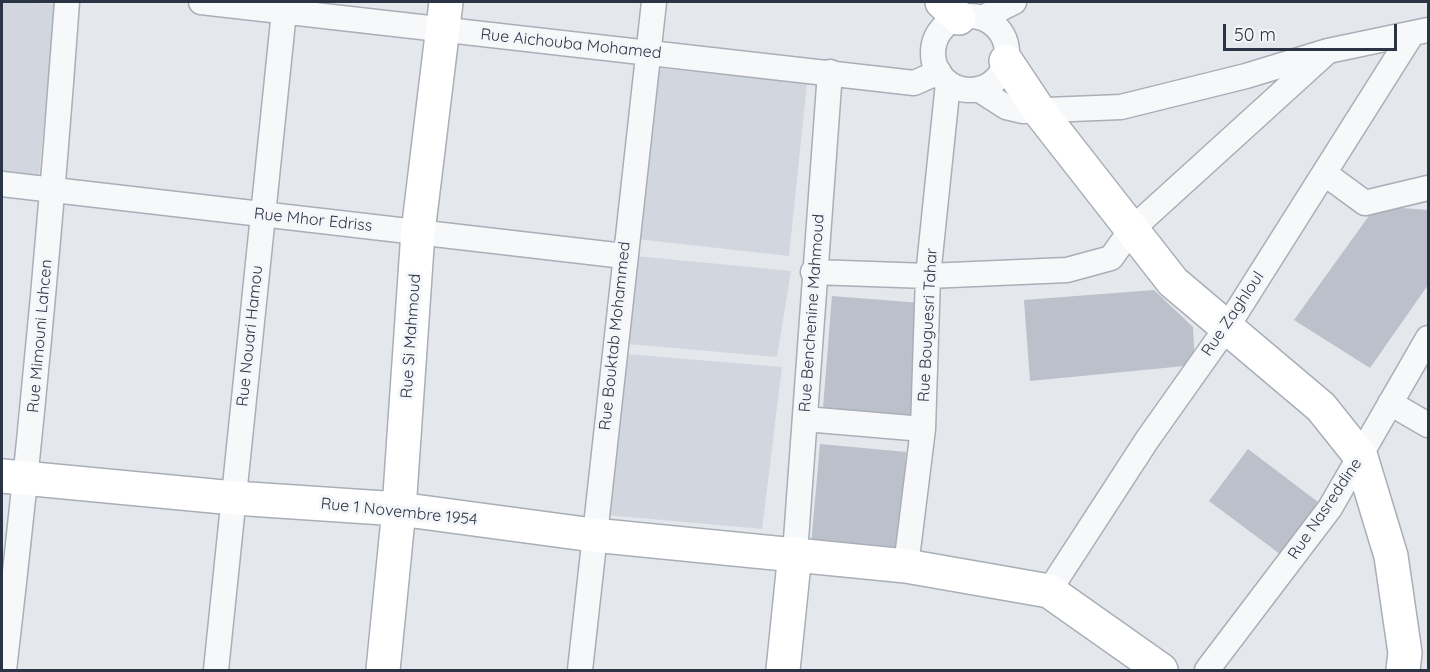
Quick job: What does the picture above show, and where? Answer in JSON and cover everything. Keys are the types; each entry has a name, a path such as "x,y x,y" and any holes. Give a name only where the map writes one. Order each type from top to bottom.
{"main road":[{"name":"Rue Si Mahmoud","path":"383,670 399,509 418,232 445,16"},
{"path":"1006,61 1040,112 1173,282 1321,407 1361,457 1391,556 1405,653 1403,670"},
{"name":"Rue 1 Novembre 1954","path":"14,477 234,498 399,509 593,535 795,553 906,566 1049,591"},
{"path":"783,670 795,553"},
{"path":"1049,591 1161,670"}],"street":[{"name":"Rue Mimouni Lahcen","path":"4,670 14,477 54,189 67,2"},
{"name":"Rue Aichouba Mohamed","path":"201,2 445,16 646,52 914,83 932,78 944,78"},
{"name":"Rue Bouktab Mohammed","path":"580,670 646,52 654,2"},
{"path":"962,11 999,30 1005,39 1006,61 993,82 978,89 957,88 944,78 935,62 936,40 962,11 1014,2"},
{"name":"Rue Nouari Hamou","path":"216,670 285,6"},
{"path":"978,89 1006,107 1040,112 1121,107 1245,76 1328,51 1420,32"},
{"name":"Rue Zaghloul","path":"1049,591 1147,440 1227,327 1324,173 1420,32"},
{"path":"813,272 928,276 1067,270 1111,258 1131,230 1328,51"},
{"name":"Rue Benchenine Mahmoud","path":"795,553 813,272 830,72"},
{"name":"Rue Bouguesri Tahar","path":"906,566 923,429 928,276 944,78"},
{"path":"1324,173 1365,203 1428,188"},
{"name":"Rue Mhor Edriss","path":"2,184 624,256"},
{"name":"Rue Nasreddine","path":"1207,670 1330,508 1428,338"},
{"path":"1390,403 1428,426"},
{"path":"805,419 923,429"}],"shaded area":[{"path":"2,2 56,4 39,176 2,171"},
{"path":"655,68 807,83 789,256 637,239"},
{"path":"635,256 791,271 777,357 628,344"},
{"path":"626,354 782,367 762,529 607,515"}],"building":[{"path":"1376,206 1428,210 1428,285 1370,368 1294,320"},
{"path":"1154,290 1193,327 1195,365 1030,381 1024,300"},
{"path":"832,296 921,303 912,415 823,408"},
{"path":"820,444 906,452 898,553 811,545"},
{"path":"1248,449 1318,502 1280,554 1209,501"}]}
